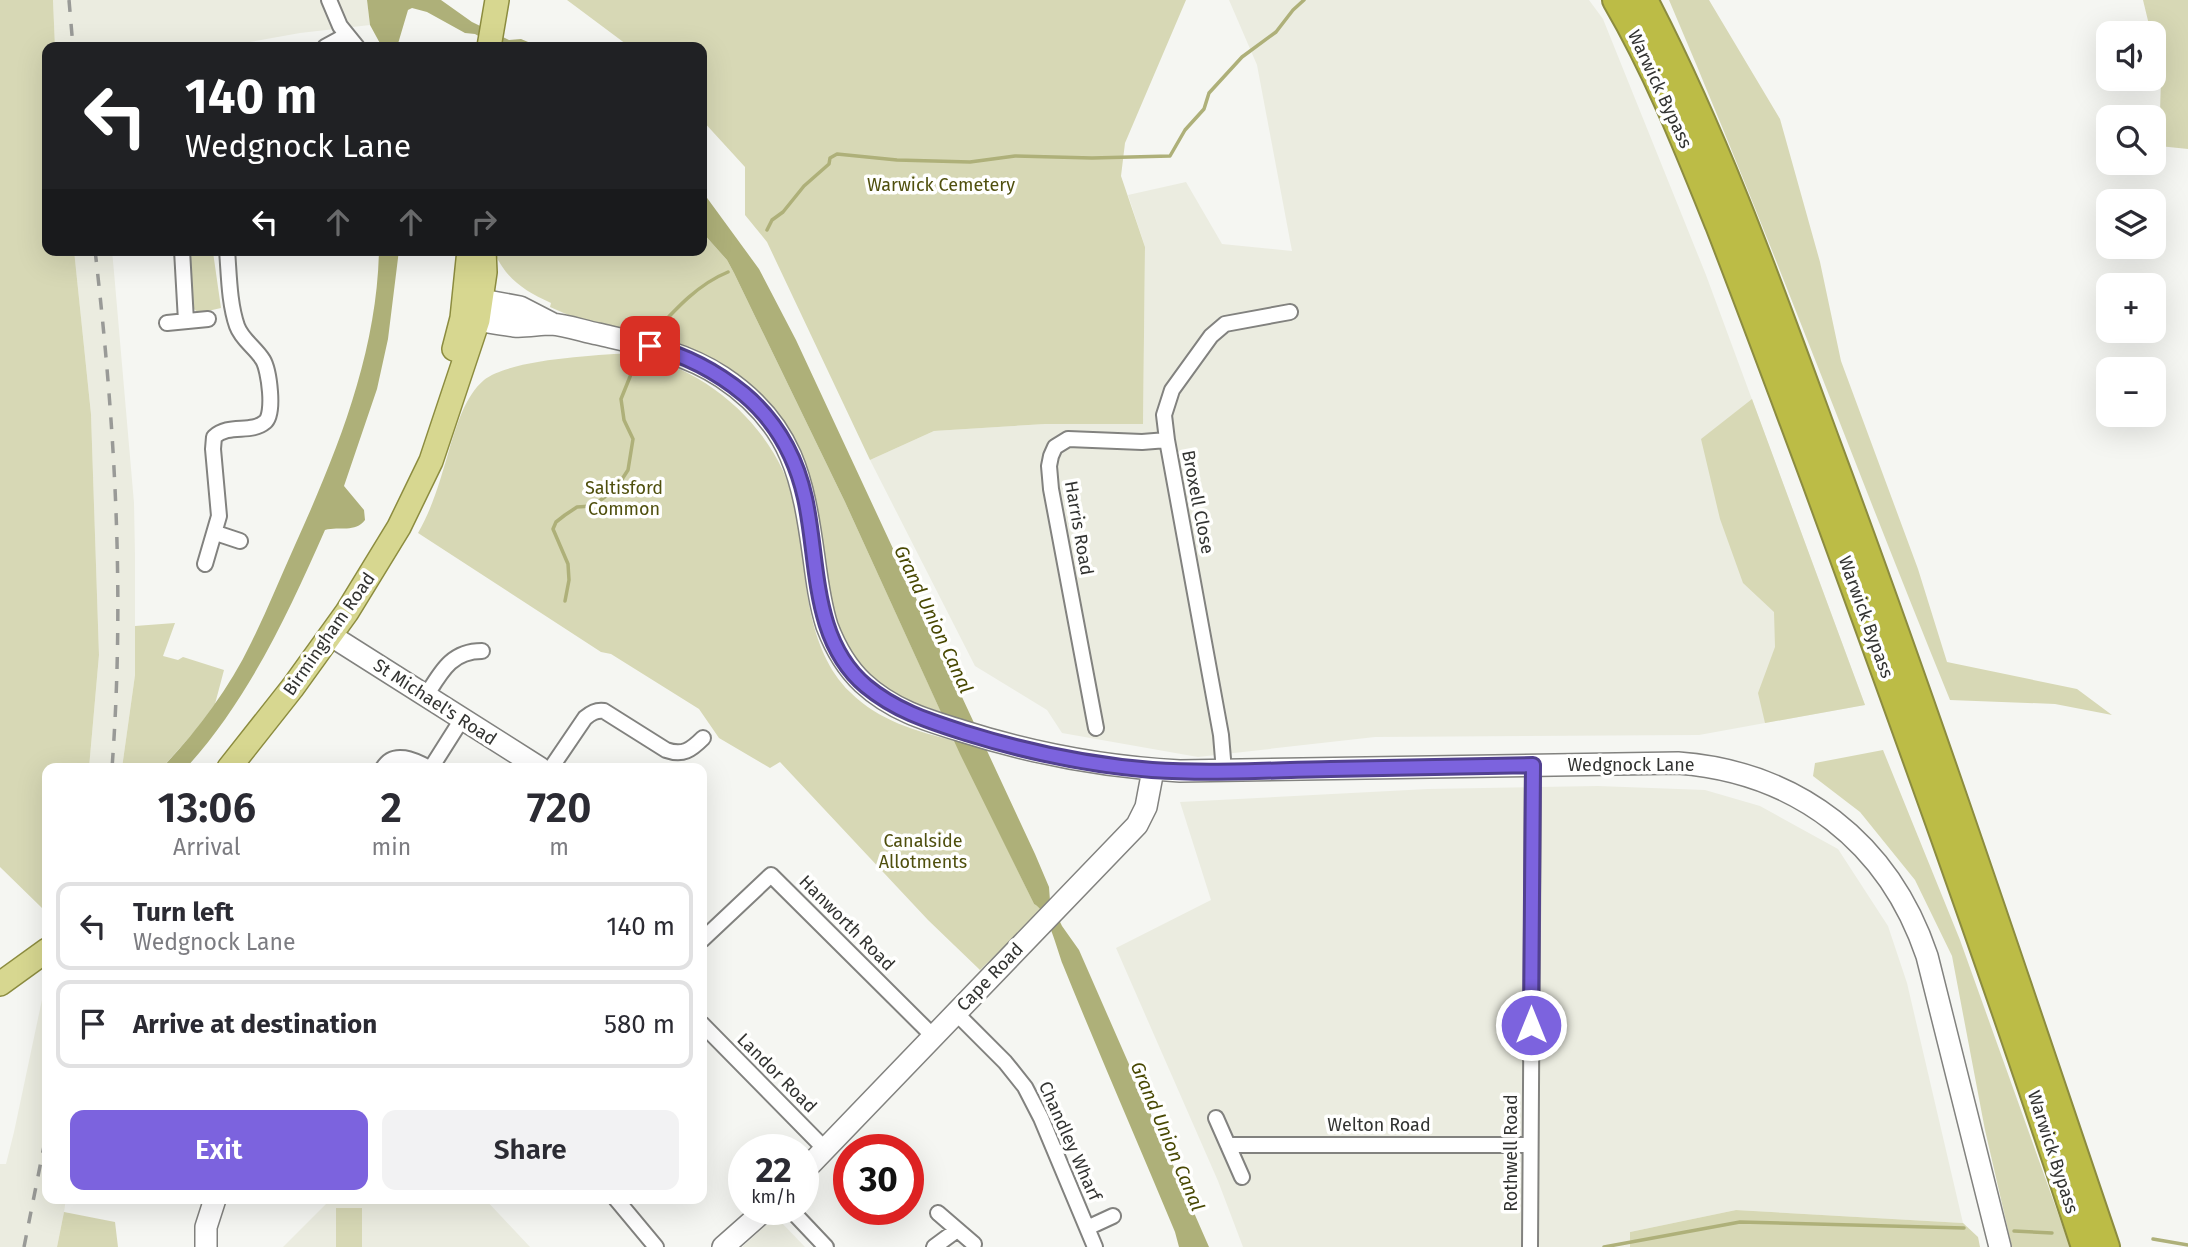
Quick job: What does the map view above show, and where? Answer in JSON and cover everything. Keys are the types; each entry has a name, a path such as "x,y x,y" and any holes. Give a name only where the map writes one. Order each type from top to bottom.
{"highway":[{"name":"Warwick Bypass","path":"1616,0 1666,96 1759,327 1910,737 2085,1247"},
{"name":"Warwick Bypass","path":"1644,0 1687,86 1748,233 1853,512 1942,760 2106,1247"}],"main road":[{"path":"490,42 495,8"},
{"name":"Birmingham Road","path":"469,256 471,309"},
{"name":"Birmingham Road","path":"233,763 330,635 385,553 431,461 471,309 485,272 484,256"},
{"path":"0,984 42,954"}],"street":[{"path":"329,0 353,42"},
{"path":"334,42 347,35"},
{"path":"182,256 187,321"},
{"path":"205,564 219,516 214,437 226,429 260,426 269,418 271,409 266,366 261,356 242,336 235,321 228,256"},
{"name":"Wedgnock Lane","path":"471,309 520,307 552,324 680,355 721,377 753,401 782,436 801,483 818,589 833,639 846,663 863,684 898,709 929,721 1008,745 1080,761 1153,770 1678,763 1726,769 1804,800 1832,818 1864,846 1886,874 1916,925 1927,956 2000,1247"},
{"name":"Broxell Close","path":"1224,771 1218,713 1164,415 1172,390 1211,336 1225,324 1290,312"},
{"path":"167,323 208,319"},
{"name":"Harris Road","path":"1096,727 1051,489 1051,456 1055,447 1068,439 1142,442 1167,440"},
{"path":"216,533 240,541"},
{"name":"St Michael's Road","path":"330,635 532,763"},
{"path":"426,696 448,662 465,653 482,651"},
{"path":"554,763 585,718 599,710 676,754 689,751 704,738"},
{"path":"433,763 462,719"},
{"path":"388,763 400,757 416,763"},
{"name":"Rothwell Road","path":"1530,1247 1533,765"},
{"name":"Cape Road","path":"819,1155 1137,825 1146,807 1153,770"},
{"name":"Hanworth Road","path":"707,935 771,875 933,1036"},
{"name":"Chandley Wharf","path":"955,1013 1005,1062 1025,1087 1096,1247"},
{"name":"Landor Road","path":"707,1029 825,1149"},
{"path":"1216,1118 1242,1177"},
{"name":"Welton Road","path":"1227,1145 1530,1145"},
{"path":"206,1247 206,1227 213,1204"},
{"path":"620,1204 656,1247"},
{"path":"938,1213 974,1244"},
{"name":"Chandley Wharf","path":"1087,1228 1113,1216"},
{"path":"723,1247 748,1225"},
{"path":"805,1225 826,1247"},
{"path":"934,1247 957,1230"}],"shaded area":[{"path":"53,0 367,0 370,25 250,42 55,42"},
{"path":"367,0 441,0 472,22 509,40 521,39 528,42 489,42 475,34 465,33 427,12 412,8 408,10 398,42 379,42 370,25"},
{"path":"1229,0 1589,0 1603,19 1706,275 1865,705 1699,735 1375,737 1198,757 1062,733 1047,710 975,666 870,460 934,431 1045,424 1143,423 1145,247 1128,195 1186,182 1222,244 1292,251 1257,65"},
{"path":"707,198 759,269 796,340 1035,854 1049,887 1050,901 1062,926 1079,950 1209,1247 1179,1247 1063,965 1048,922 1034,904 960,754 845,502 727,260 707,238"},
{"path":"75,256 113,256 134,503 135,675 123,763 89,763 99,655 91,414"},
{"path":"379,256 398,256 388,339 377,389 344,486 364,510 365,520 352,528 325,530 265,655 229,714 190,763 166,763 188,739 233,677 268,607 340,438 363,365 377,289"},
{"path":"1598,786 1705,790 1760,806 1838,849 1888,926 1907,983 1963,1223 1736,1210 1630,1232 1630,1247 1243,1247 1218,1181 1116,948 1211,900 1180,802 1428,789"},
{"path":"42,1000 42,1204 65,1204 57,1247 0,1247 0,1164 6,1164"},
{"path":"326,1204 490,1204 530,1247 283,1247"},
{"path":"766,1225 784,1225 805,1247 742,1247"}],"green space":[{"path":"0,0 53,0 55,42 42,42 42,256 75,256 91,414 99,655 89,763 42,763 42,908 0,867"},
{"name":"Warwick Cemetery","path":"567,0 1186,0 1125,143 1121,176 1145,247 1143,424 1045,424 934,431 870,460 767,242 745,215 745,167 707,125 707,42 623,42"},
{"path":"1669,0 1709,0 1780,119 1820,262 1841,361 1918,569 1947,662 2077,689 2112,715 2055,704 1950,700"},
{"path":"2143,0 2188,0 2188,149 2166,147 2166,105 2160,105 2161,91 2166,91 2166,21 2148,21"},
{"path":"707,238 727,260 734,273 845,502 941,712 897,697 852,662 838,631 817,502 808,475 758,398 550,307 551,303 524,288 510,276 496,256 707,256"},
{"path":"187,256 214,256 221,308 199,313 191,307"},
{"name":"Saltisford Common","path":"632,353 662,362 717,391 762,435 779,462 791,490 798,521 810,611 824,655 835,675 861,702 886,718 912,729 955,741 1034,904 1039,906 1041,911 980,970 928,920 780,762 770,768 719,738 699,709 611,654 601,652 418,533 433,501 462,411 484,380 513,367 533,363"},
{"path":"1752,399 1865,705 1765,723 1758,693 1775,647 1774,612 1743,583 1720,519 1701,439"},
{"path":"175,623 163,656 178,660 183,657 224,670 215,704 166,763 123,763 135,675 135,626"},
{"path":"1883,750 1960,940 2070,1247 2012,1247 1985,1130 1952,956 1915,880 1860,812 1813,776 1815,763"},
{"path":"336,1208 362,1208 362,1247 336,1247"},
{"path":"1736,1210 1963,1223 1978,1237 1980,1247 1630,1247 1630,1232"},
{"path":"64,1212 115,1222 118,1247 57,1247"}],"waterway":[{"path":"767,230 772,220 783,212 804,186 829,164 830,158 837,154 897,160 970,162 1015,156 1170,156 1185,130 1204,109 1209,93 1242,57 1276,32 1304,0"},
{"path":"650,337 695,292 728,272"},
{"path":"565,601 569,580 568,564 553,529 556,522 577,507 592,506 609,494 628,470 633,439 624,420 621,399 640,352"},
{"path":"1604,1247 1740,1222 1964,1228"},
{"path":"2014,1231 2052,1233"},
{"path":"2153,1239 2188,1245"}],"railway":[{"path":"69,0 73,42"},
{"path":"96,256 108,380 116,509 118,638 112,763"},
{"path":"24,1247 42,1156"}],"route":[{"path":"650,346 694,361 721,377 753,401 782,436 806,501 818,589 826,623 833,639 846,663 863,684 910,715 1051,756 1153,770 1259,771 1533,765 1531,1025"}],"water label":[{"name":"Grand Union Canal","path":"934,619"},
{"name":"Grand Union Canal","path":"1168,1136"}],"park label":[{"name":"Canalside Allotments","path":"923,851"}]}
